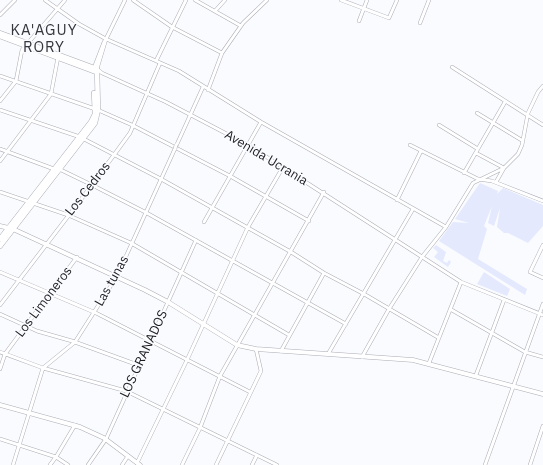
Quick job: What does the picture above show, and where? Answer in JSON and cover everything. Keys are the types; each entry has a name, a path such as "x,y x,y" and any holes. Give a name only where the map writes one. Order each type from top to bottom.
{"main road":[{"name":"Avenida Ucrania","path":"0,33 95,70"},
{"name":"Avenida Ucrania","path":"0,36 27,44"},
{"path":"0,246 56,169 81,138 94,118 97,110 95,70"},
{"path":"0,239 11,229"}],"street":[{"path":"0,15 15,0"},
{"path":"45,0 79,24 106,39 179,71 202,87 261,122 446,227"},
{"path":"0,101 16,81 22,50 65,0"},
{"path":"95,70 104,42 124,0"},
{"path":"133,0 173,28 222,53"},
{"path":"156,61 186,0"},
{"path":"195,0 241,26"},
{"path":"215,11 225,0"},
{"path":"208,90 222,53 241,26 267,0"},
{"path":"341,0 389,18 397,0"},
{"path":"359,21 367,0"},
{"path":"420,23 429,0"},
{"path":"0,161 51,94 59,56"},
{"name":"Los Cedros","path":"0,305 115,155 130,133 146,92 160,63"},
{"path":"452,67 543,125"},
{"name":"Avenida Ucrania","path":"95,70 146,92 248,144 461,282 541,314"},
{"path":"0,76 97,110 132,125 230,176 308,221"},
{"path":"496,182 504,168 518,154 527,116 538,92 543,86"},
{"name":"Las tunas","path":"43,368 75,342 117,276 145,212 176,148 202,87"},
{"path":"464,173 505,102"},
{"path":"0,110 81,138 115,155 248,227 324,273 364,294 439,338"},
{"path":"477,113 522,141"},
{"path":"204,222 261,122"},
{"path":"439,125 478,149"},
{"path":"410,145 478,179 496,182 543,201"},
{"path":"0,149 56,169 92,185 145,212 346,324"},
{"path":"398,200 421,151"},
{"path":"476,153 504,168"},
{"path":"0,405 75,425 106,439 138,464 248,227 283,167"},
{"path":"362,357 389,309 422,257 446,227 473,183 478,179 504,168"},
{"path":"0,192 32,201 68,215 132,244 289,335"},
{"path":"182,465 200,428 220,376 256,315 324,192"},
{"path":"328,354 413,209"},
{"path":"0,226 11,229 77,257 117,276 168,302 237,346 281,351 413,360 476,375 543,394"},
{"name":"LOS GRANADOS","path":"88,465 106,439 126,391 151,341 196,240"},
{"path":"543,245 530,272 543,278"},
{"name":"Los Limoneros","path":"0,369 5,354 52,293 77,257"},
{"path":"0,272 94,312 250,392"},
{"path":"281,351 324,273"},
{"path":"429,363 461,282"},
{"path":"476,375 504,300"},
{"path":"485,465 525,352 541,314 543,304"},
{"path":"450,309 525,352 543,357"},
{"path":"0,314 38,331 75,342 138,365"},
{"path":"216,465 261,371 256,349"},
{"path":"0,352 43,368 126,391 277,465"},
{"path":"13,465 28,412 43,368"},
{"path":"50,465 75,425"},
{"path":"530,465 543,426"},
{"path":"0,439 56,457 68,465"},
{"path":"122,465 128,456"},
{"path":"252,465 257,456"}],"shaded area":[{"path":"480,183 498,191 497,194 503,188 543,205 543,226 528,243 508,233 504,233 497,227 500,208 494,226 488,223 492,206 484,226 487,229 478,259 527,289 525,295 439,241 453,222 469,223 455,219"},
{"path":"436,245 446,252 443,261 447,263 449,260 451,262 448,267 434,257 438,252 433,248"},
{"path":"484,272 510,289 507,296 477,284"}],"district":[{"name":"KA'AGUY RORY","path":"44,40"}]}
